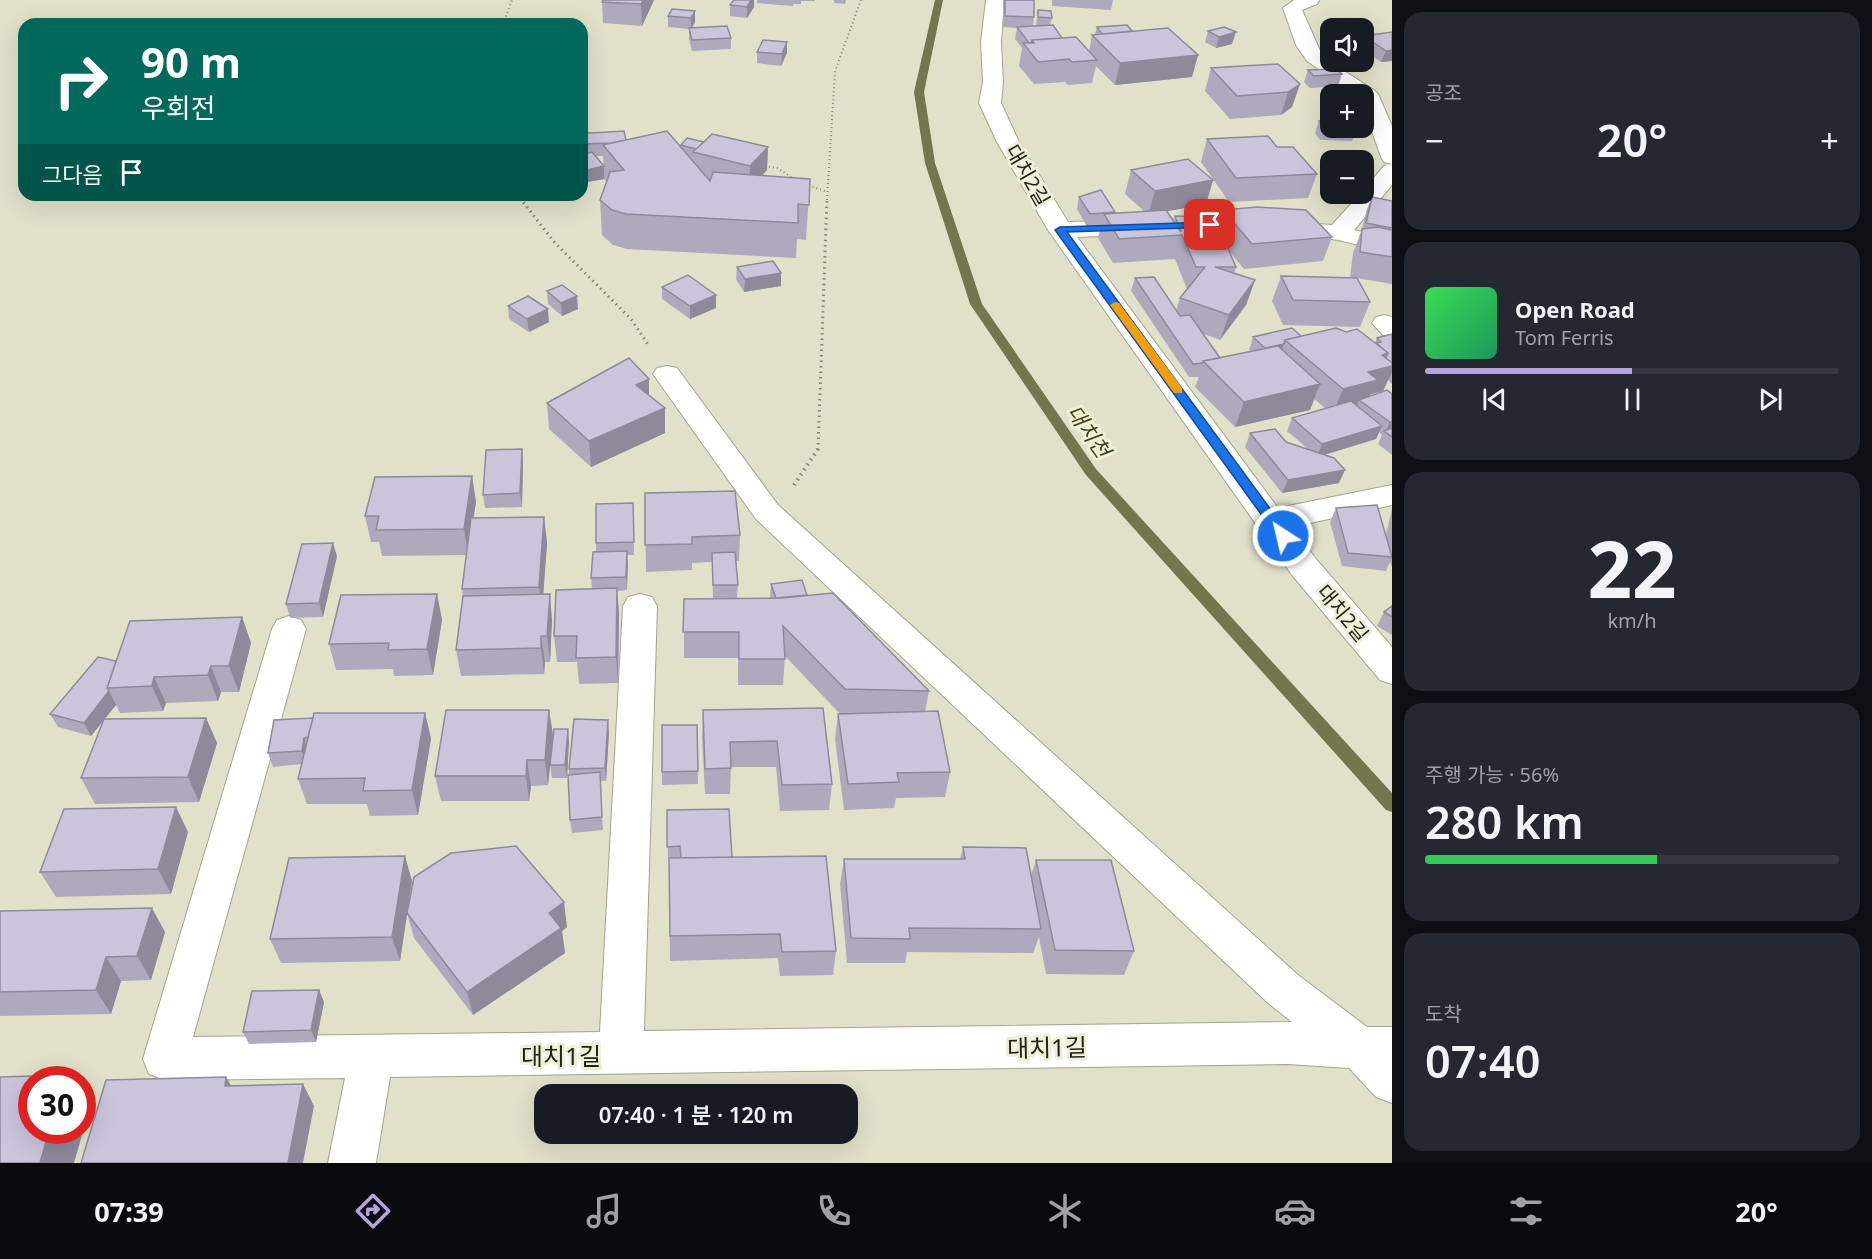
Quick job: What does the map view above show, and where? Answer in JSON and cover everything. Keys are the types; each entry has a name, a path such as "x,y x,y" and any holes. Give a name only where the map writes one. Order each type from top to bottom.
{"street":[{"name":"대치2길","path":"995,0 1002,59 993,82 990,103 1008,142 1060,230 1273,520 1304,567 1392,672"},
{"path":"1310,0 1292,8 1306,45 1314,57 1367,94 1392,157"},
{"path":"1338,233 1392,171"},
{"path":"1060,230 1232,224 1293,227 1338,233 1392,246"},
{"path":"667,374 767,512 1284,989 1375,1048 1392,1081"},
{"path":"1273,520 1304,515 1359,499 1392,495"},
{"path":"621,1054 640,606"},
{"name":"대치1길","path":"289,629 165,1059 1287,1043 1375,1048"},
{"path":"352,1163 372,1055"}],"path":[{"path":"505,18 512,0"},
{"path":"767,512 797,481 818,452 827,192 835,71 861,0"},
{"path":"765,166 777,168 803,183 827,192"},
{"path":"523,201 555,243 631,319 667,374"}],"building":[{"path":"603,0 643,0 641,4 602,2"},
{"path":"734,0 751,0 747,7 730,5"},
{"path":"1005,0 1034,0 1034,17 1005,16"},
{"path":"672,9 695,11 691,18 668,16"},
{"path":"1038,10 1051,11 1052,18 1038,17"},
{"path":"1053,25 1062,38 1032,40 1031,43 1017,27"},
{"path":"1127,25 1132,31 1102,34 1097,27"},
{"path":"727,26 731,38 692,40 689,28"},
{"path":"1224,27 1236,32 1219,37 1208,31"},
{"path":"1168,28 1198,55 1120,63 1092,35"},
{"path":"1392,32 1392,50 1386,51 1374,43 1374,35"},
{"path":"1076,37 1097,60 1072,62 1069,59 1038,62 1023,43 1034,43 1032,40"},
{"path":"763,40 787,42 782,54 757,52"},
{"path":"1278,64 1300,84 1288,92 1237,96 1211,68"},
{"path":"1308,70 1320,70 1320,72 1342,74 1314,76"},
{"path":"624,131 626,140 588,144 588,133"},
{"path":"667,131 710,181 713,172 810,179 809,205 798,204 798,223 626,214 612,210 600,200 610,172 624,170 603,145"},
{"path":"712,134 768,147 750,166 693,152"},
{"path":"1268,136 1277,147 1293,147 1317,174 1236,178 1207,139"},
{"path":"687,138 704,142 696,149 681,145"},
{"path":"592,152 604,166 588,170 588,153"},
{"path":"1188,159 1213,180 1155,191 1131,170"},
{"path":"1101,190 1115,212 1090,214 1079,197"},
{"path":"1374,197 1392,201 1392,228 1366,223 1370,204 1374,204"},
{"path":"1257,207 1306,210 1332,237 1252,244 1223,210"},
{"path":"1166,210 1181,232 1175,216 1214,217 1236,267 1215,267 1255,280 1229,315 1180,298 1205,267 1196,267 1182,235 1119,239 1104,214"},
{"path":"1377,227 1392,230 1392,257 1360,252 1362,229"},
{"path":"773,261 781,273 745,279 737,267"},
{"path":"688,275 716,295 690,306 662,287"},
{"path":"1281,276 1357,278 1370,302 1293,300"},
{"path":"1154,277 1180,316 1190,315 1220,358 1193,364 1135,278"},
{"path":"562,285 577,296 561,303 547,291"},
{"path":"528,296 548,309 527,319 508,306"},
{"path":"1292,328 1301,336 1285,340 1284,344 1265,348 1253,337"},
{"path":"1336,328 1346,332 1357,329 1388,353 1382,355 1392,363 1392,366 1368,372 1378,380 1343,389 1285,340"},
{"path":"1392,334 1392,363 1386,358 1388,353 1376,343 1381,342 1377,338"},
{"path":"1278,346 1320,384 1244,402 1203,361"},
{"path":"629,358 649,379 636,385 665,408 589,441 547,403"},
{"path":"1387,390 1392,394 1392,422 1359,400"},
{"path":"1351,401 1382,426 1322,444 1292,418"},
{"path":"1392,428 1392,437 1384,431"},
{"path":"1275,429 1286,442 1334,458 1345,470 1288,480 1250,433"},
{"path":"522,449 520,493 483,495 486,450"},
{"path":"472,476 464,529 376,530 379,516 365,516 375,477"},
{"path":"735,491 740,535 692,537 692,544 645,545 645,493"},
{"path":"633,503 634,542 596,543 596,504"},
{"path":"1377,505 1392,557 1348,553 1336,508"},
{"path":"544,517 539,587 462,589 471,518"},
{"path":"333,543 319,603 286,604 302,544"},
{"path":"627,551 626,577 591,578 593,552"},
{"path":"735,552 738,585 713,585 712,553"},
{"path":"802,580 807,595 776,598 771,584"},
{"path":"617,588 616,657 576,658 577,636 554,636 556,590"},
{"path":"833,593 929,691 845,689 783,626 785,659 739,659 739,632 683,632 684,599 782,598"},
{"path":"437,594 427,649 388,650 389,643 329,644 341,595"},
{"path":"550,594 547,636 541,636 541,648 456,650 463,596"},
{"path":"1392,606 1392,617 1384,612"},
{"path":"242,617 229,666 211,666 208,675 154,677 152,686 107,688 130,621"},
{"path":"98,657 116,661 107,688 109,691 84,723 50,714"},
{"path":"823,708 832,784 782,785 777,741 730,742 731,768 705,769 703,710"},
{"path":"446,710 549,710 545,760 527,760 526,776 435,776"},
{"path":"938,711 950,772 897,773 899,782 848,784 838,714"},
{"path":"314,713 425,713 412,790 363,791 365,778 298,779"},
{"path":"206,718 188,777 81,778 104,719"},
{"path":"313,718 308,737 304,738 302,751 268,753 274,720"},
{"path":"574,719 608,720 605,768 569,769"},
{"path":"662,725 697,725 698,771 662,772"},
{"path":"554,729 568,729 565,765 550,765"},
{"path":"600,772 602,817 570,820 568,775"},
{"path":"176,807 158,869 40,872 64,809"},
{"path":"729,809 732,857 681,858 680,846 667,847 667,810"},
{"path":"516,846 564,902 549,913 561,928 467,992 407,913 414,877 451,853"},
{"path":"963,847 1026,848 1041,929 909,928 910,939 851,938 844,859 965,859"},
{"path":"405,856 392,937 270,939 289,858"},
{"path":"826,856 836,951 782,952 780,934 670,936 669,858"},
{"path":"1036,860 1111,860 1134,951 1055,950"},
{"path":"152,908 137,956 106,957 96,990 0,992 0,911"},
{"path":"319,990 311,1030 243,1032 252,991"},
{"path":"18,1076 18,1144 45,1144 40,1163 0,1163 0,1077"},
{"path":"226,1077 225,1086 303,1084 288,1163 81,1163 87,1144 96,1144 96,1113 106,1080"}],"waterway":[{"name":"대치천","path":"939,0 919,92 930,163 976,304 1091,472 1392,805"}],"slow traffic":[{"path":"1115,305 1178,391"}],"route":[{"path":"1210,225 1060,230 1283,536"}]}
